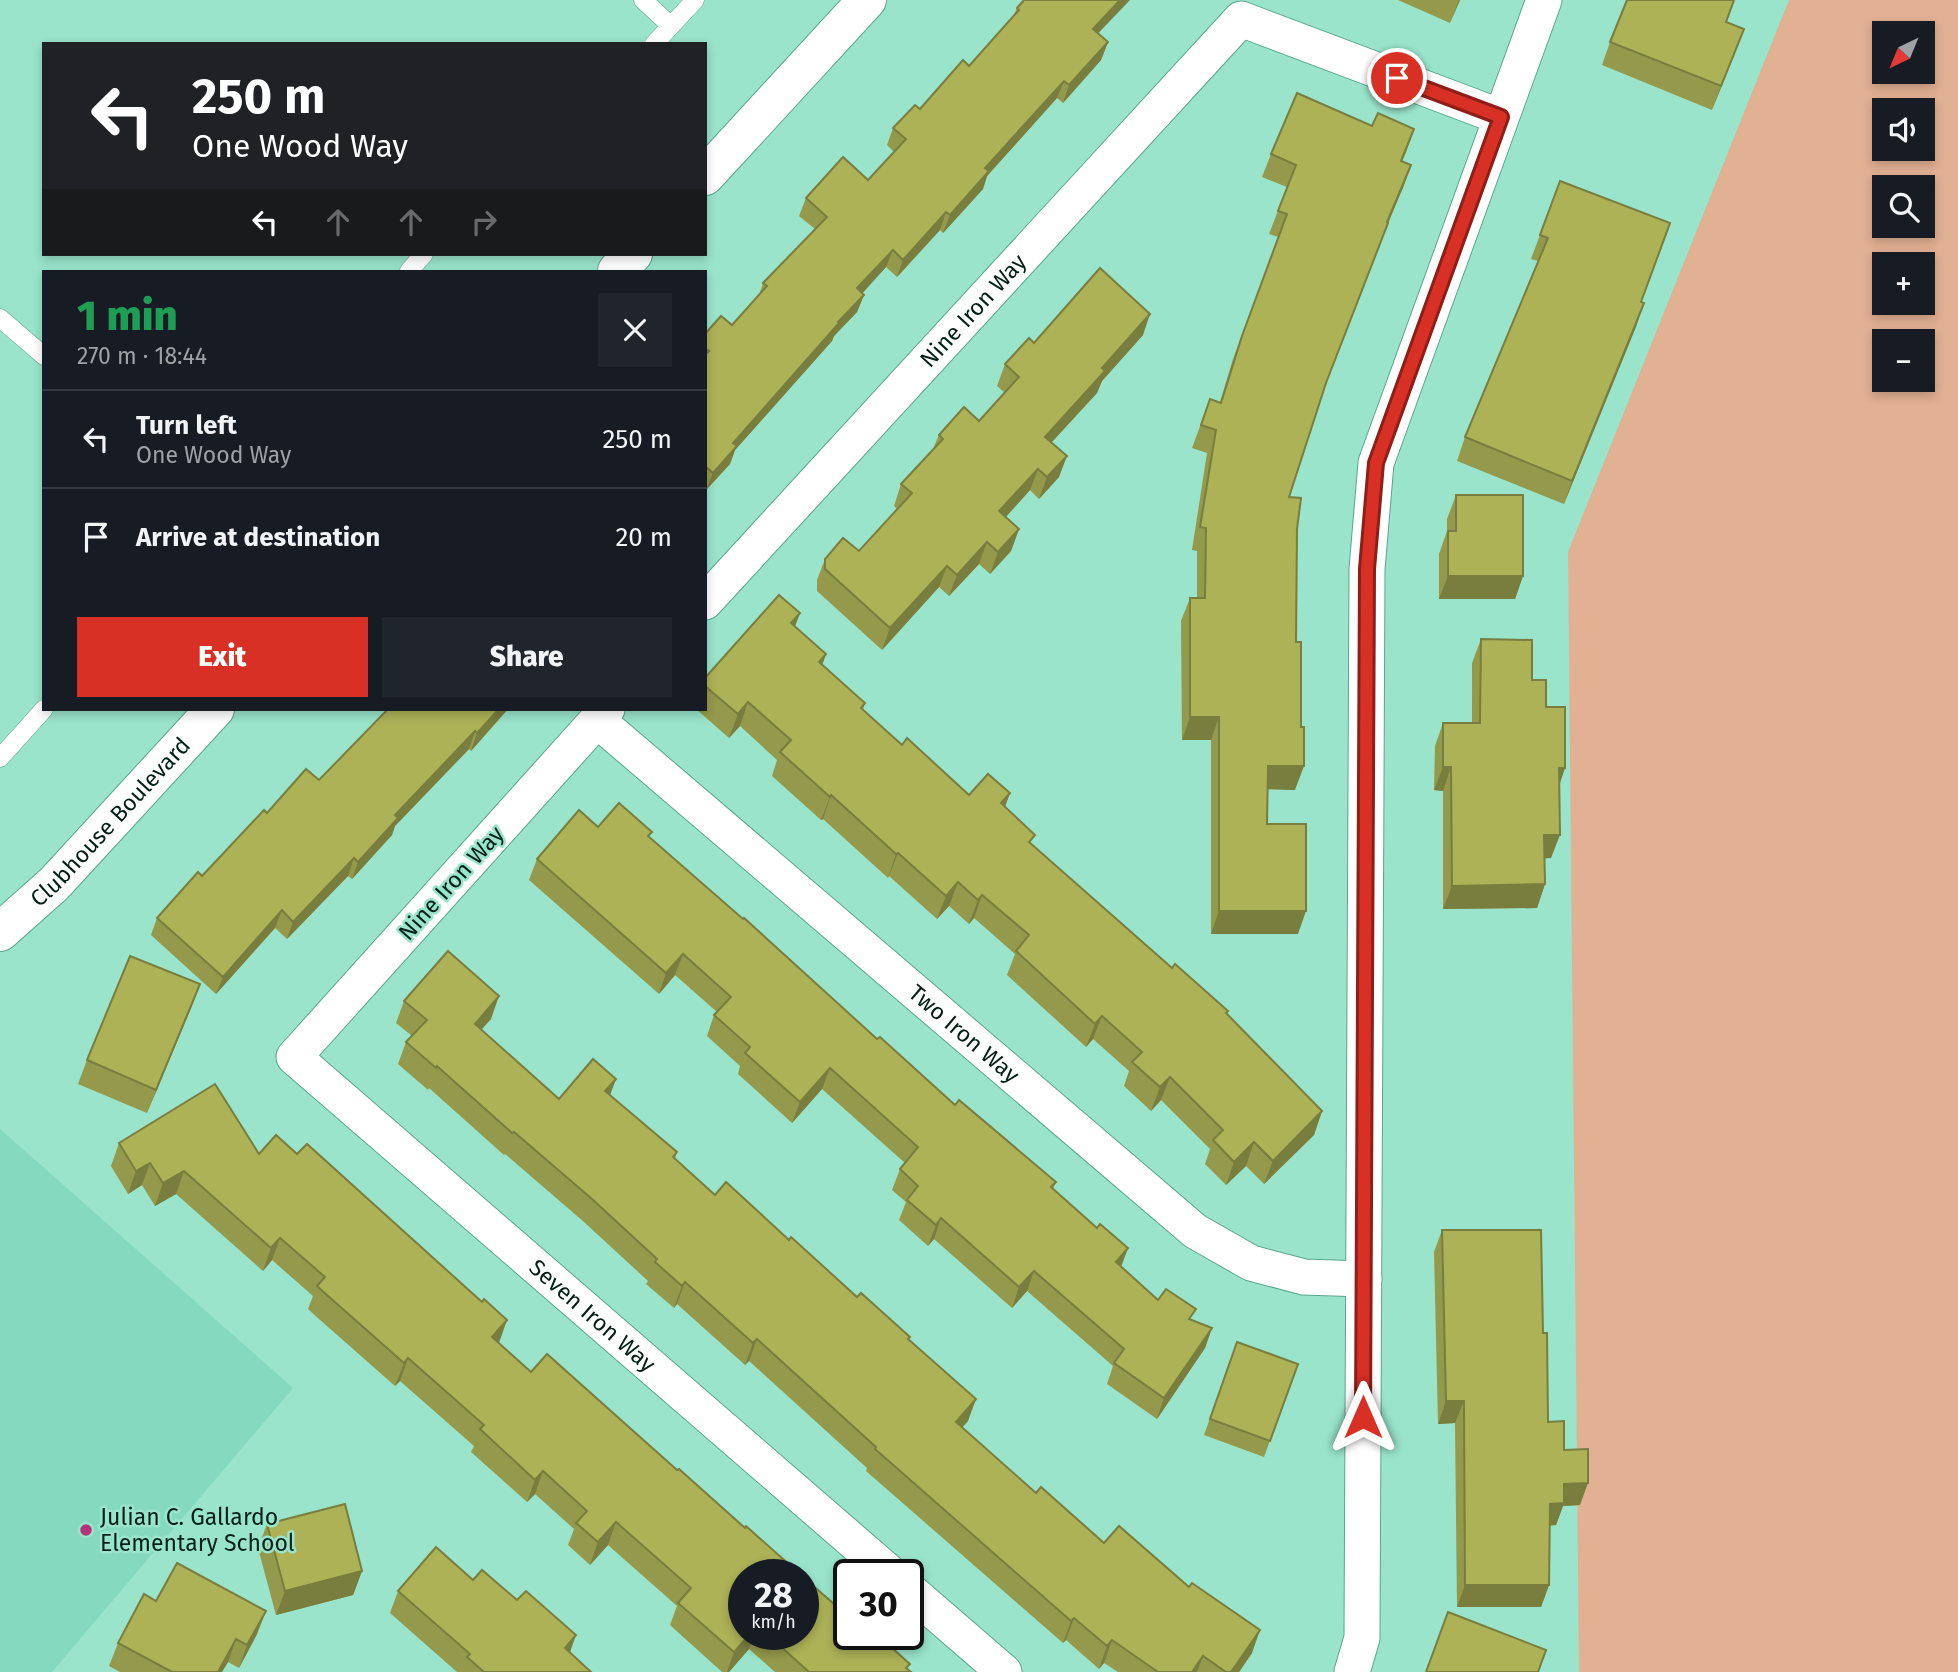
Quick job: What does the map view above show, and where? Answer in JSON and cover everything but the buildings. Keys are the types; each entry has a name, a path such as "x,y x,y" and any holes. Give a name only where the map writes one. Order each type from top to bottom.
{"street":[{"path":"707,174 867,0"},
{"path":"1352,1672 1362,1638 1367,569 1376,463 1544,0"},
{"name":"Nine Iron Way","path":"707,600 1241,19 1501,117"},
{"path":"618,270 631,256"},
{"name":"Clubhouse Boulevard","path":"0,932 54,884 213,711"},
{"name":"Nine Iron Way","path":"294,1056 602,714"},
{"name":"Two Iron Way","path":"602,714 1195,1231 1251,1264 1304,1277 1364,1279"},
{"name":"Seven Iron Way","path":"294,1056 874,1559"},
{"path":"924,1603 1004,1672"}],"lane":[{"path":"643,0 671,26"},
{"path":"656,42 695,0"},
{"path":"410,270 422,256"},
{"path":"0,317 42,354"},
{"path":"0,758 42,711"}],"shaded area":[{"path":"1789,0 1958,0 1958,1672 1579,1672 1568,552"},
{"name":"Julian C. Gallardo Elementary School","path":"0,1129 293,1388 52,1672 0,1672"}],"place":[{"name":"Julian C. Gallardo Elementary School","path":"86,1530"}],"route":[{"path":"1363,1417 1367,569 1376,463 1501,117 1397,78"}]}
